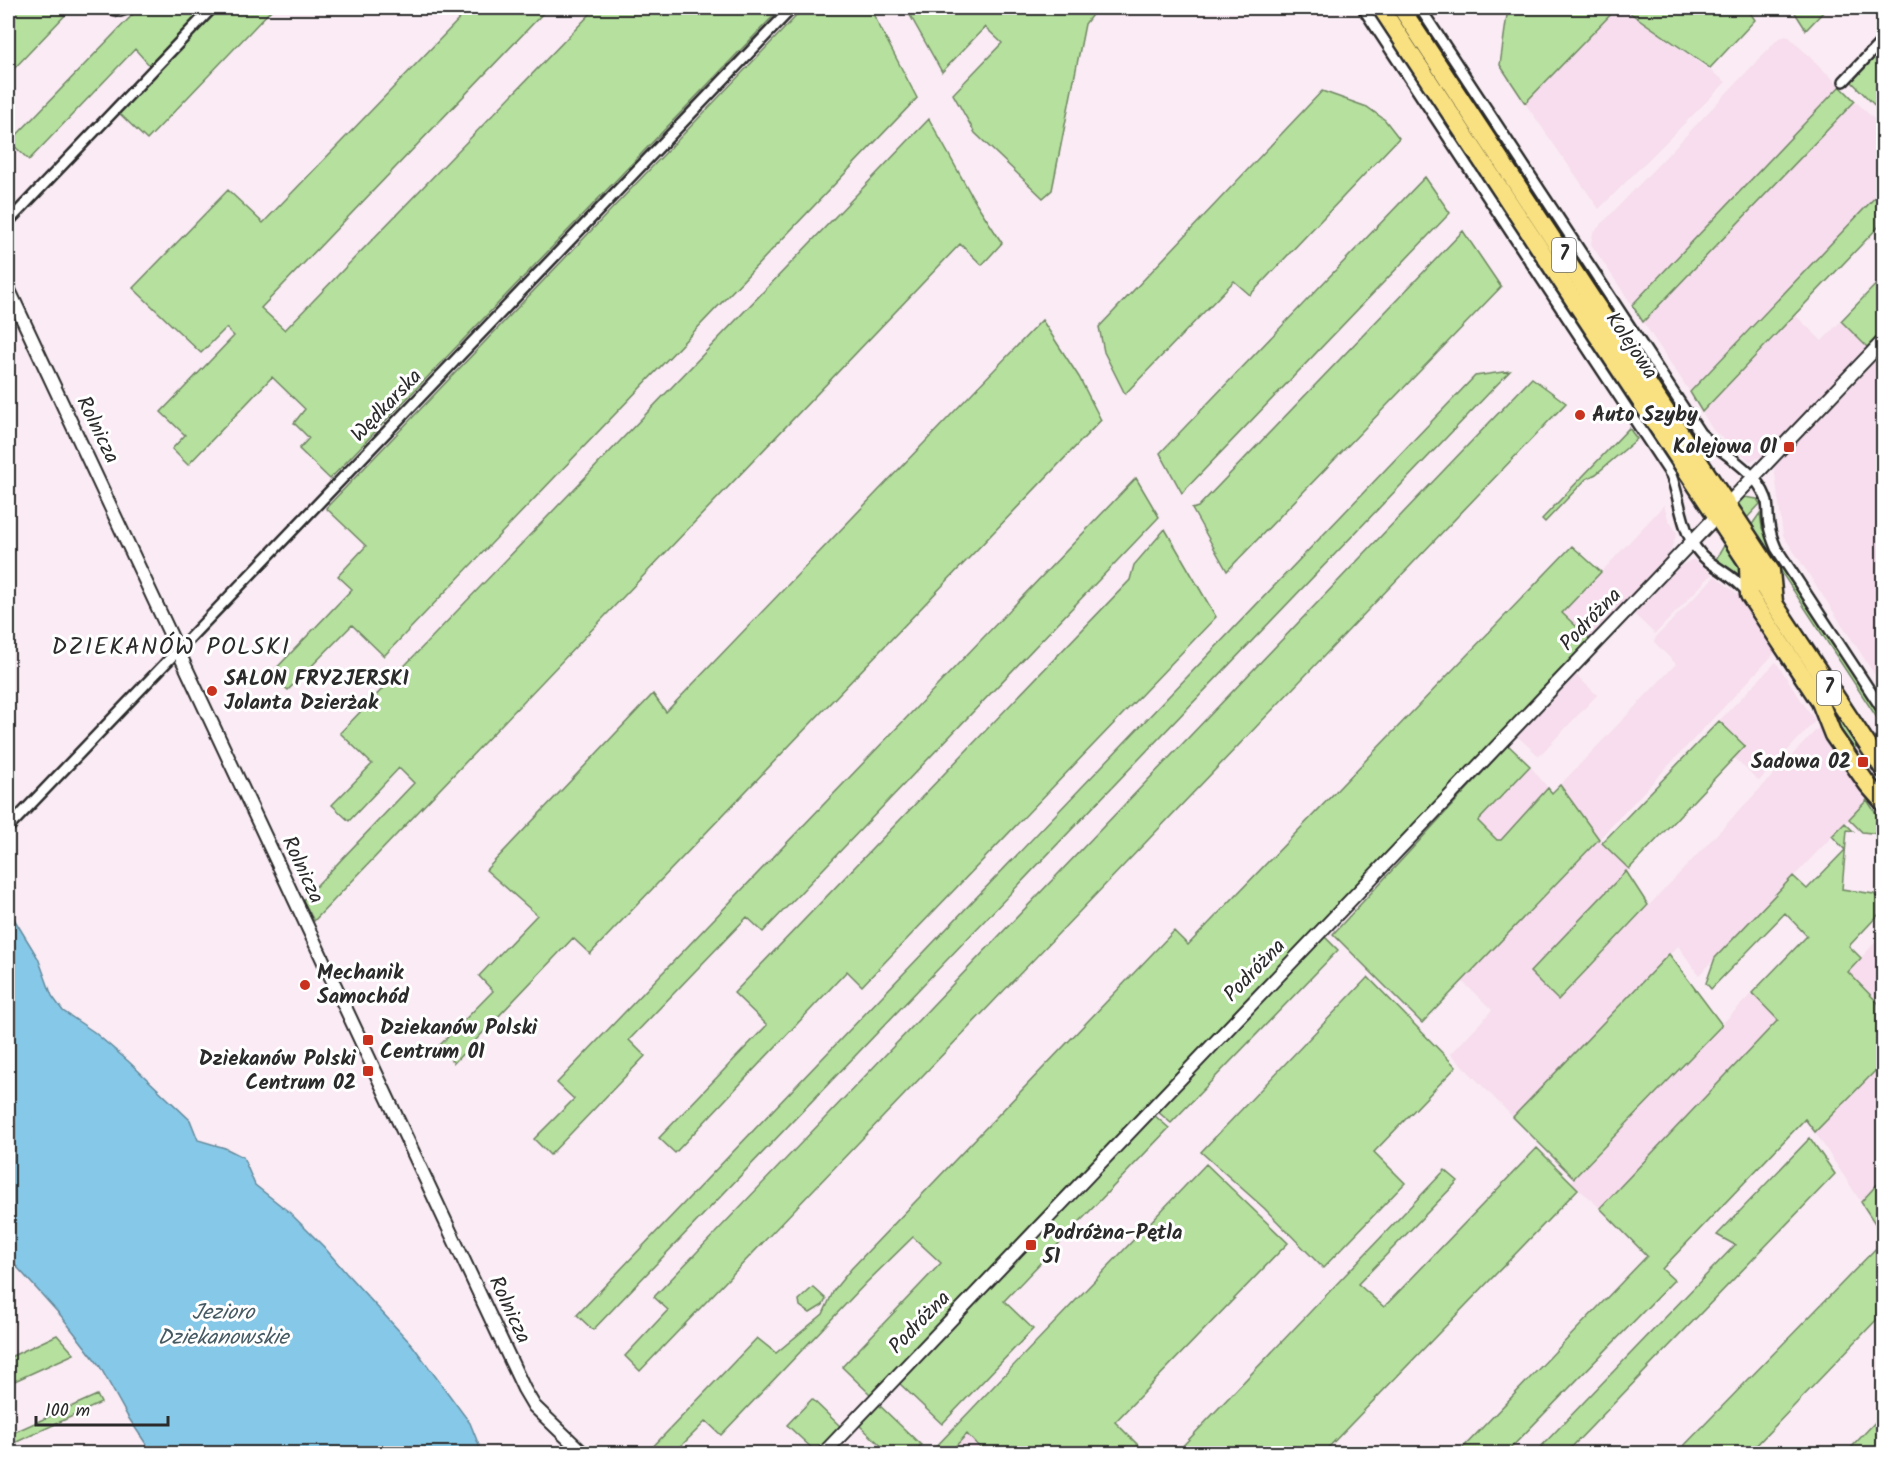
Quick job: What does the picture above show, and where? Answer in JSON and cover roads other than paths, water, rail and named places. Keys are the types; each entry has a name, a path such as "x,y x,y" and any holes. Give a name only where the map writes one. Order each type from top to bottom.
{"highway":[{"name":"Kolejowa","path":"1381,8 1884,770"},
{"name":"Kolejowa","path":"1401,8 1771,571 1775,605"},
{"path":"1748,565 1749,595 1820,702 1833,735 1868,785 1884,803"}],"street":[{"path":"109,8 120,11 130,8"},
{"path":"8,222 212,8"},
{"name":"Wędkarska","path":"8,828 792,8"},
{"path":"1363,8 1671,475 1685,527 1692,542 1706,560 1733,576 1749,595"},
{"path":"1420,8 1700,433 1715,448 1738,463 1752,476 1766,499 1769,526 1776,548 1884,712"},
{"path":"1844,81 1884,39"},
{"name":"Rolnicza","path":"8,288 524,1389 534,1406 584,1454"},
{"name":"Podróżna","path":"823,1454 1884,340"}],"water":[{"name":"Jezioro Dziekanowskie","path":"8,909 38,958 52,996 63,1011 94,1032 128,1061 190,1120 198,1140 225,1148 243,1157 255,1185 289,1212 324,1247 413,1346 470,1423 482,1453 152,1453 128,1417 99,1365 62,1317 8,1257"}],"place":[{"name":"Auto Szyby","path":"1580,415"},
{"name":"Kolejowa 01","path":"1789,447"},
{"name":"SALON FRYZJERSKI Jolanta Dzierżak","path":"212,691"},
{"name":"Sadowa 02","path":"1863,762"},
{"name":"Mechanik Samochód","path":"305,985"},
{"name":"Dziekanów Polski Centrum 01","path":"368,1040"},
{"name":"Dziekanów Polski Centrum 02","path":"368,1071"},
{"name":"Podróżna-Pętla 51","path":"1031,1245"}],"district":[{"name":"DZIEKANÓW POLSKI","path":"171,647"}]}
